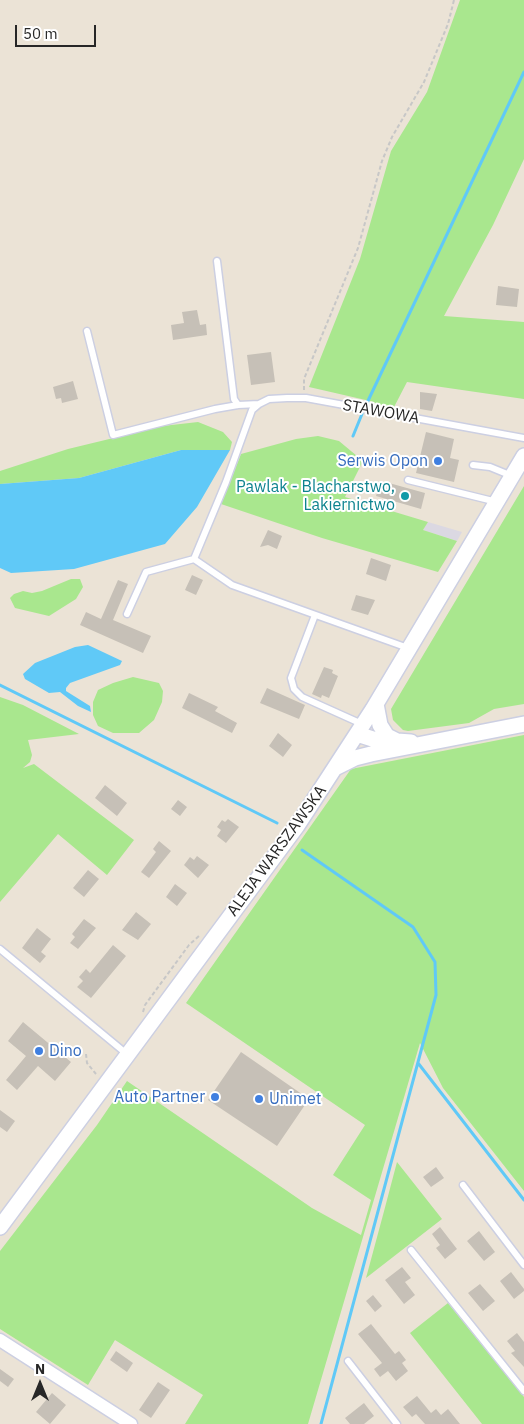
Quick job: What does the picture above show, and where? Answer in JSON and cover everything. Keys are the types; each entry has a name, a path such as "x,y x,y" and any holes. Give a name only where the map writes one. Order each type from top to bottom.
{"street":[{"name":"ALEJA WARSZAWSKA","path":"0,1227 298,826 376,704 524,456"},
{"path":"376,704 377,718 383,732 397,741"},
{"path":"337,767 355,758 384,751 524,724"},
{"path":"360,730 384,742 435,741"},
{"path":"360,730 363,745 384,751"},
{"path":"0,1340 131,1424"}],"lane":[{"path":"217,261 234,399 238,404"},
{"name":"STAWOWA","path":"87,330 113,434 238,404 259,404 270,399 306,398 524,438"},
{"path":"194,559 226,482 252,410 259,404"},
{"path":"473,464 490,467 512,476"},
{"path":"408,480 497,502"},
{"path":"128,614 146,572 194,559 232,585 409,649"},
{"path":"315,615 291,678 294,689 302,696 360,730"},
{"path":"0,949 128,1054"},
{"path":"462,1185 524,1266"},
{"path":"411,1250 524,1391"},
{"path":"348,1361 397,1424"}],"path":[{"path":"306,398 304,379 358,248 382,161 392,137 427,74 448,24 454,0"},
{"path":"143,1015 145,1005 189,945 202,933"},
{"path":"86,1054 87,1063 96,1074 91,1081"}],"shaded area":[{"path":"428,522 462,532 457,541 423,530"}],"green space":[{"path":"460,0 524,0 524,159 493,225 444,316 524,322 524,399 407,382 393,409 370,401 309,387 360,259 391,151 427,92"},
{"path":"198,422 223,432 232,442 230,450 181,450 79,478 0,484 0,471 68,449 163,426"},
{"path":"318,436 339,441 363,461 345,497 428,522 423,530 457,541 438,572 322,538 221,504 241,454 296,439"},
{"path":"524,486 524,704 494,709 469,723 408,731 403,730 393,720 391,709"},
{"path":"71,579 80,579 83,587 76,599 49,616 15,608 10,598 14,594 23,591 32,593 42,591"},
{"path":"133,677 159,683 163,691 162,702 154,720 139,733 113,733 98,726 93,715 93,702 98,690"},
{"path":"0,697 23,705 79,734 28,740 32,755 30,762 23,768 34,764 134,840 107,875 58,834 0,902"},
{"path":"524,735 524,1191 443,1088 420,1043 308,1424 185,1424 203,1395 115,1340 88,1385 0,1329 0,1251 97,1125 127,1081 312,1208 361,1235 371,1200 333,1175 365,1125 186,1003 351,769"},
{"path":"397,1162 442,1219 366,1278 383,1215"},
{"path":"448,1303 524,1397 524,1424 482,1424 410,1333"}],"water":[{"path":"181,450 230,450 197,507 165,544 74,569 11,573 0,568 0,484 79,478"},
{"path":"88,645 122,661 120,665 70,683 66,688 66,691 90,706 91,712 78,706 60,692 49,693 25,679 23,674 35,663 75,647"}],"building":[{"path":"498,286 519,289 517,307 496,305"},
{"path":"197,310 200,325 206,324 207,335 173,340 171,325 184,323 182,312"},
{"path":"271,352 275,382 251,385 247,355"},
{"path":"73,381 78,399 62,403 61,398 56,399 53,387"},
{"path":"420,392 437,394 432,411 420,409"},
{"path":"426,432 454,439 450,458 459,460 454,482 416,473"},
{"name":"Pawlak - Blacharstwo, Lakiernictwo","path":"389,483 425,493 421,509 376,496 379,486 387,488"},
{"path":"268,530 282,536 277,549 268,545 260,547"},
{"path":"371,558 391,565 386,581 366,574"},
{"path":"192,575 203,580 196,595 185,590"},
{"path":"118,580 128,584 113,620 151,636 143,653 80,625 86,612 101,619"},
{"path":"356,595 375,600 368,615 351,610"},
{"path":"324,667 333,670 332,673 338,676 329,698 322,695 321,698 312,694"},
{"path":"267,688 305,705 299,719 260,703"},
{"path":"189,693 218,707 215,711 237,723 232,733 182,708"},
{"path":"278,733 292,745 283,757 269,746"},
{"path":"105,785 127,803 117,816 95,798"},
{"path":"178,800 187,807 180,816 171,809"},
{"path":"228,819 239,827 226,843 217,836 221,830 217,827 222,820 225,822"},
{"path":"159,841 171,851 149,878 141,872 156,852 153,849"},
{"path":"197,856 209,865 198,878 184,865 190,857 194,860"},
{"path":"88,870 99,879 84,897 73,888"},
{"path":"175,884 187,893 177,906 166,897"},
{"path":"136,912 151,924 138,940 122,930"},
{"path":"84,919 96,928 78,949 70,943 75,937 72,934"},
{"path":"37,928 51,939 41,952 46,956 40,963 22,948"},
{"path":"113,945 126,956 91,998 77,987 83,981 79,977 86,969 90,973"},
{"name":"Dino","path":"23,1022 71,1062 55,1081 38,1066 17,1090 6,1080 26,1056 8,1041"},
{"name":"Unimet","path":"241,1052 309,1099 277,1146 208,1100"},
{"path":"0,1110 15,1121 7,1132 0,1127"},
{"path":"436,1167 444,1178 431,1187 423,1177"},
{"path":"440,1227 457,1249 445,1259 436,1248 440,1245 432,1234"},
{"path":"479,1231 495,1252 484,1261 467,1241"},
{"path":"402,1267 411,1278 405,1282 415,1295 404,1304 385,1280"},
{"path":"511,1272 524,1289 514,1299 500,1281"},
{"path":"480,1284 495,1301 483,1311 468,1293"},
{"path":"373,1295 382,1306 375,1312 366,1301"},
{"path":"371,1324 395,1354 399,1351 406,1360 402,1363 408,1371 396,1381 388,1371 380,1377 374,1369 382,1363 358,1334"},
{"path":"517,1333 524,1342 524,1367 511,1353 515,1351 507,1341"},
{"path":"116,1351 133,1363 127,1372 110,1360"},
{"path":"0,1369 14,1379 8,1387 0,1381"},
{"path":"158,1382 170,1390 151,1418 139,1410"},
{"path":"52,1393 66,1405 50,1424 36,1412"},
{"path":"417,1396 431,1413 436,1409 441,1415 448,1409 460,1424 425,1424 416,1414 412,1417 403,1407"},
{"path":"364,1403 374,1416 364,1424 350,1424 345,1418"}],"waterway":[{"path":"366,405 524,72"},
{"path":"353,436 362,414"},
{"path":"0,685 277,823"},
{"path":"302,850 413,927 435,962 436,995 321,1424"},
{"path":"418,1063 524,1200"}],"place":[{"name":"Serwis Opon","path":"438,461"},
{"name":"Pawlak - Blacharstwo, Lakiernictwo","path":"405,496"},
{"name":"Dino","path":"39,1051"},
{"name":"Auto Partner","path":"215,1097"},
{"name":"Unimet","path":"259,1099"}]}
